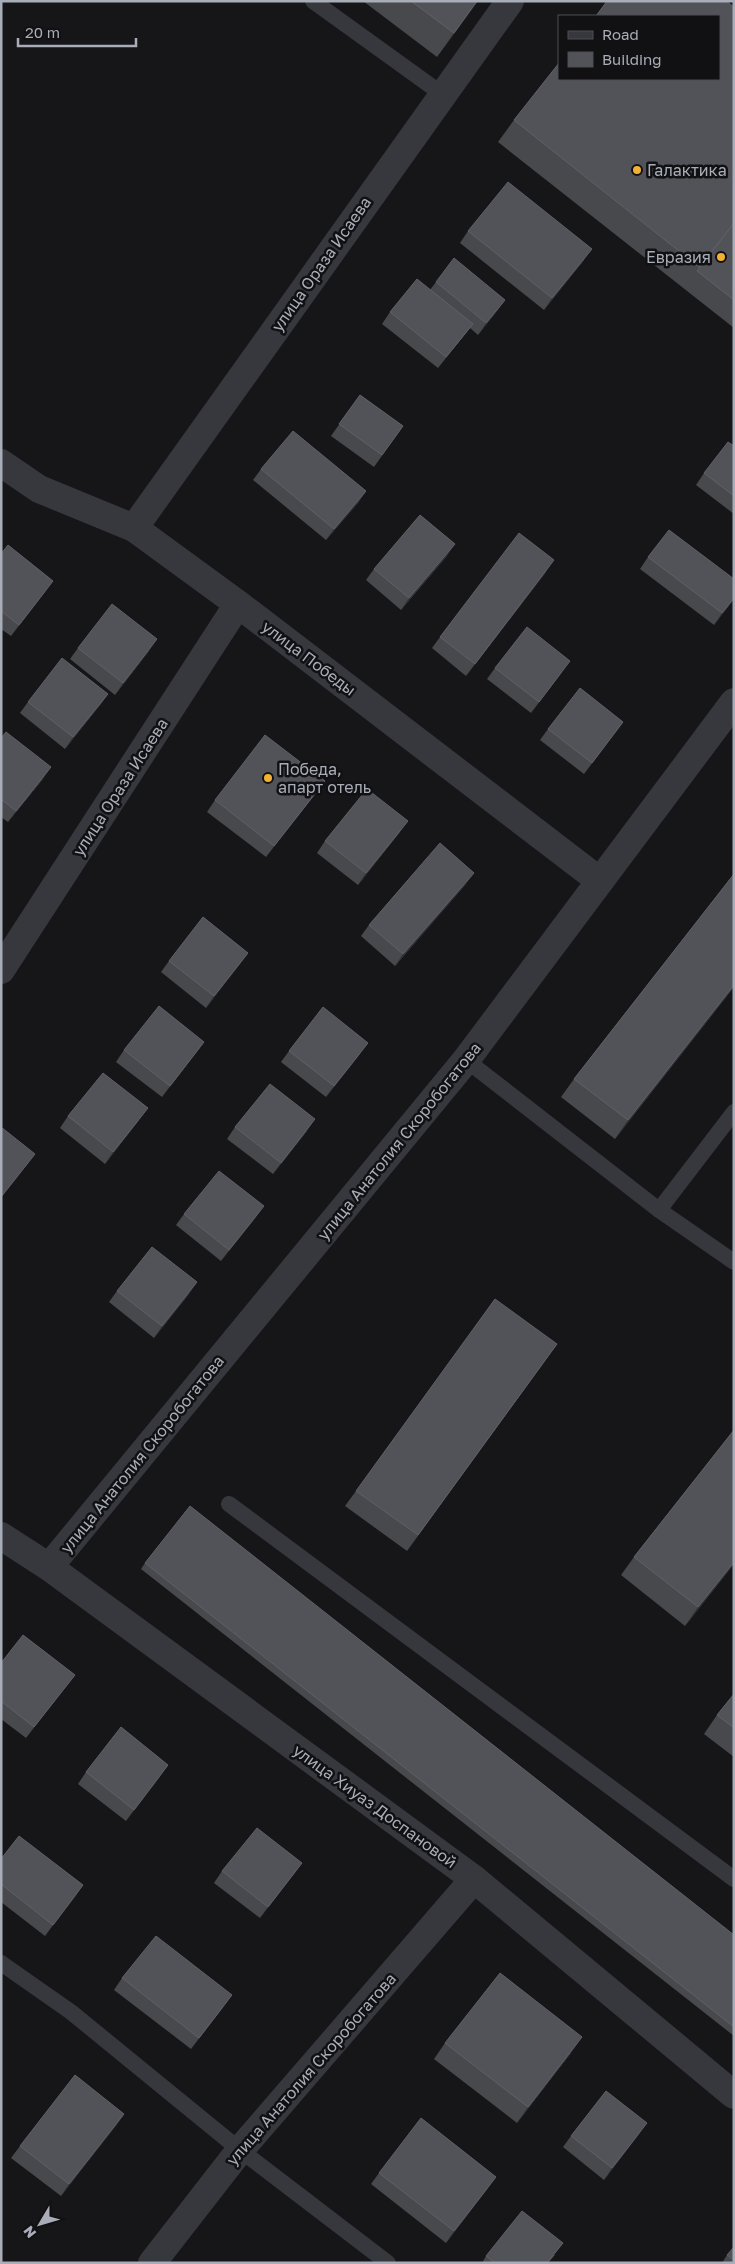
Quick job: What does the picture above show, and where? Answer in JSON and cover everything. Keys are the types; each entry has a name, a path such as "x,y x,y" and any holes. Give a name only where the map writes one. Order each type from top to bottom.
{"street":[{"name":"улица Ораза Исаева","path":"134,528 510,1"},
{"name":"улица Победы","path":"1,463 39,489 134,528 238,604 600,881"},
{"name":"улица Ораза Исаева","path":"1,970 238,604"},
{"name":"улица Анатолия Скоробогатова","path":"49,1567 466,1060 734,702"},
{"name":"улица Хиуаз Доспановой","path":"1,1536 49,1567 474,1879 734,2095"},
{"name":"улица Анатолия Скоробогатова","path":"152,2263 240,2150 474,1879"}],"lane":[{"path":"313,1 442,94"},
{"path":"466,1060 659,1210 734,1262"},
{"path":"659,1210 734,1112"},
{"path":"229,1504 734,1879"},
{"path":"1,1963 71,2012 240,2150 388,2263"}],"building":[{"path":"411,1 477,1 454,33"},
{"name":"Галактика","path":"607,1 726,1 734,7 734,223 699,267 514,120 558,64 558,80 720,80 720,15 597,15"},
{"path":"508,182 592,249 552,298 468,231"},
{"path":"734,223 734,300 697,271"},
{"path":"454,258 505,300 486,323 436,282"},
{"path":"417,279 473,324 446,357 390,312"},
{"path":"360,395 403,426 382,455 339,424"},
{"path":"293,431 366,491 334,529 261,469"},
{"path":"728,442 734,446 734,496 704,473"},
{"path":"420,515 455,544 409,598 374,569"},
{"path":"669,530 734,579 734,598 722,613 648,557"},
{"path":"519,533 554,560 475,664 440,637"},
{"path":"8,545 53,581 19,625 1,611 1,554"},
{"path":"112,604 157,639 123,683 78,648"},
{"path":"527,627 570,661 539,702 495,668"},
{"path":"62,658 108,694 73,737 28,702"},
{"path":"580,688 623,722 592,763 548,729"},
{"path":"6,732 51,767 16,811 1,799 1,738"},
{"path":"265,735 325,781 274,846 215,800"},
{"path":"367,789 408,821 366,873 325,841"},
{"path":"440,843 474,873 403,954 369,925"},
{"path":"734,874 734,985 628,1120 574,1079"},
{"path":"203,917 248,953 214,996 169,961"},
{"path":"159,1006 204,1042 170,1086 124,1050"},
{"path":"323,1007 368,1043 334,1086 289,1051"},
{"path":"103,1073 148,1108 113,1152 68,1116"},
{"path":"270,1084 315,1119 281,1163 235,1127"},
{"path":"1,1127 35,1154 1,1197"},
{"path":"219,1171 264,1206 229,1250 184,1214"},
{"path":"152,1247 197,1282 162,1326 117,1291"},
{"path":"495,1299 557,1344 418,1535 356,1491"},
{"path":"734,1430 734,1562 698,1607 634,1557"},
{"path":"190,1506 734,1935 734,2027 145,1563"},
{"path":"23,1635 75,1675 34,1727 1,1701 1,1663"},
{"path":"734,1694 734,1728 717,1715"},
{"path":"121,1727 168,1765 134,1810 86,1772"},
{"path":"257,1828 302,1863 268,1907 222,1871"},
{"path":"19,1836 83,1885 53,1925 1,1884 1,1859"},
{"path":"156,1936 232,1995 199,2038 122,1978"},
{"path":"500,1973 582,2037 528,2107 445,2043"},
{"path":"75,2075 124,2114 69,2184 20,2146"},
{"path":"606,2091 647,2123 612,2168 571,2136"},
{"path":"421,2118 496,2177 454,2231 379,2173"},
{"path":"522,2211 563,2243 547,2263 495,2263 486,2256"},
{"path":"734,2247 734,2260 727,2255"}],"place":[{"name":"Галактика","path":"637,170"},
{"name":"Евразия","path":"721,257"},
{"name":"Победа, апарт отель","path":"268,778"}]}
